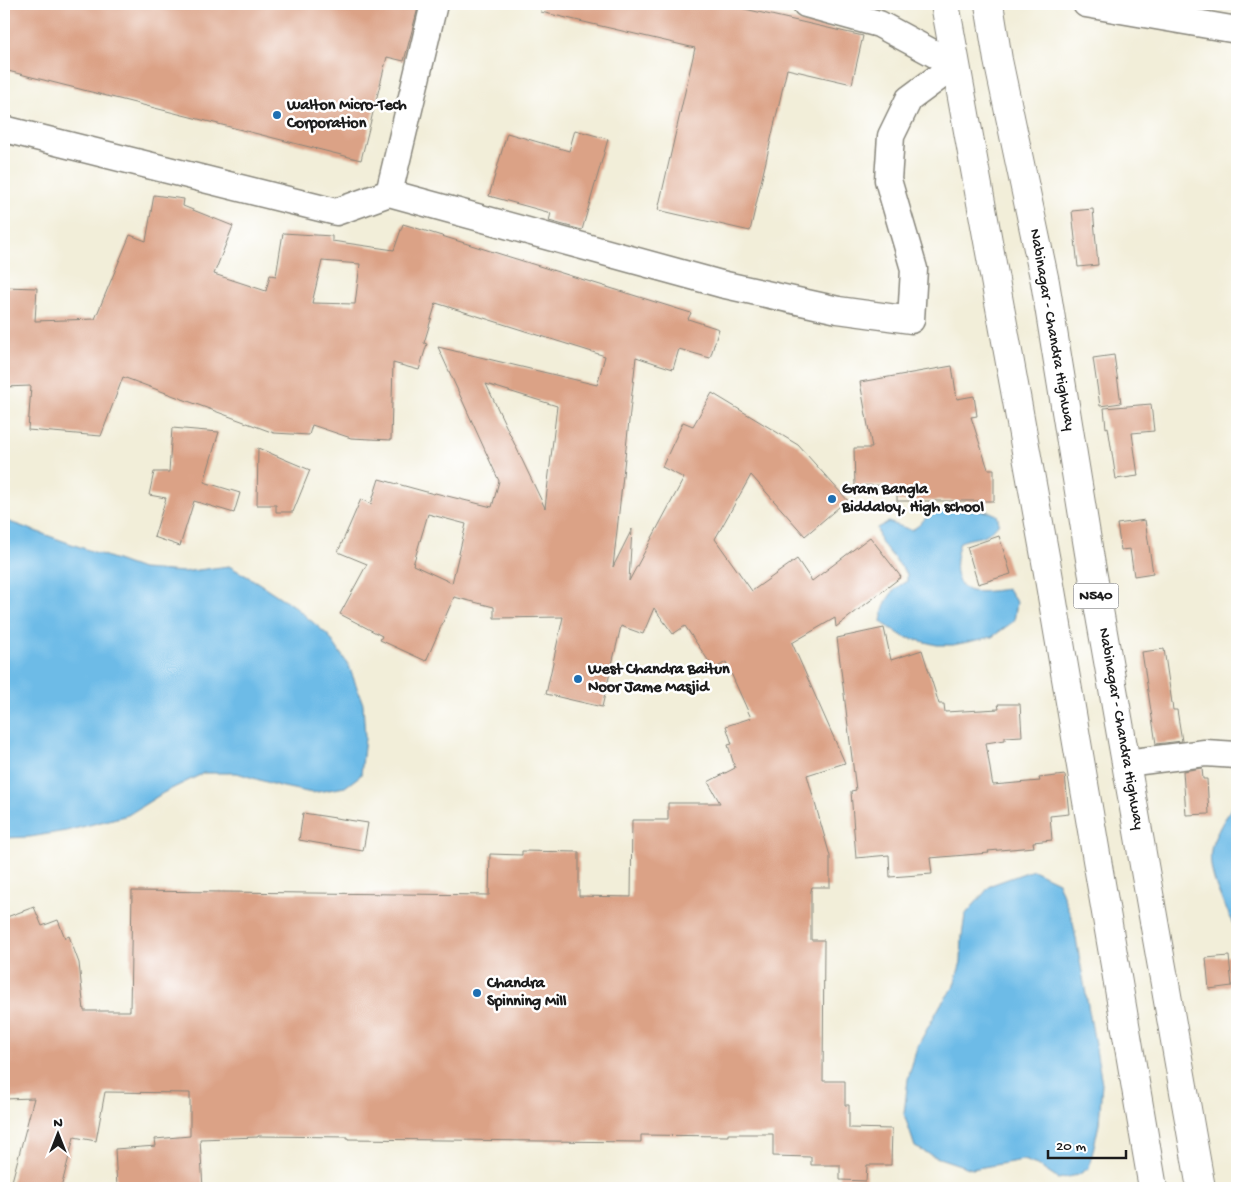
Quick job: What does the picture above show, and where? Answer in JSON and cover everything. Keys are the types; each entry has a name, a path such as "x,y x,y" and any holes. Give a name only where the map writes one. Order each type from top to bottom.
{"highway":[{"name":"N540","path":"945,4 1047,567 1153,1188"},
{"name":"Nabinagar - Chandra Highway","path":"989,4 998,60 1045,282 1090,559 1201,1188"}],"street":[{"path":"389,193 434,4"},
{"path":"4,129 336,212 389,193 721,284 838,310 911,320 914,269 888,180 891,136 909,99 955,65 878,24 806,4"},
{"path":"1086,4 1237,30"},
{"path":"1126,763 1205,753 1237,755"}],"water":[{"path":"953,509 990,512 997,515 999,523 989,533 960,542 956,563 957,577 964,588 971,591 985,592 1008,589 1017,602 1014,621 992,637 953,645 937,645 904,637 881,622 888,598 907,581 907,574 880,541 877,528 888,522 911,530 932,513"},
{"path":"4,520 142,569 183,572 229,566 295,607 329,636 349,666 363,704 365,738 361,775 345,787 312,793 279,786 237,773 204,773 163,793 128,815 66,831 30,837 4,838"},
{"path":"1237,798 1237,930 1217,888 1213,876 1211,853 1215,836"},
{"path":"1033,870 1058,882 1073,922 1102,1083 1099,1124 1089,1168 1078,1175 1058,1179 1037,1165 1023,1160 972,1169 933,1156 915,1147 904,1114 908,1079 917,1047 941,1004 953,988 961,962 965,915 991,885"}],"building":[{"name":"Walton Micro-Tech Corporation","path":"4,4 419,4 404,61 387,57 361,160 4,70"},
{"path":"542,4 723,4 863,36 852,84 787,69 750,231 658,210 695,48 541,12"},
{"path":"575,130 608,139 582,230 549,221 551,213 489,196 507,133 569,151"},
{"path":"154,195 184,199 183,206 233,226 214,274 266,291 270,275 276,276 283,233 332,236 332,241 394,250 403,224 691,313 688,319 719,329 710,358 679,349 673,369 636,357 613,567 632,529 629,581 684,478 662,467 683,422 693,426 712,393 798,445 850,503 839,507 805,536 751,475 715,539 752,591 797,559 812,581 870,537 901,577 836,627 835,618 792,643 845,763 807,775 830,856 830,887 812,887 811,891 811,940 824,940 823,1081 845,1081 845,1105 849,1105 849,1128 892,1129 891,1165 867,1165 866,1181 840,1180 840,1165 811,1165 811,1157 773,1156 773,1134 728,1134 728,1136 641,1135 641,1142 348,1139 348,1137 258,1136 200,1139 203,1188 117,1188 115,1149 156,1146 155,1139 190,1136 190,1093 105,1092 96,1141 74,1137 61,1188 23,1188 11,1185 34,1098 4,1099 4,918 34,907 42,926 58,920 65,938 69,936 79,963 84,1011 130,1011 132,891 489,895 490,854 522,855 522,851 579,852 579,896 631,897 632,820 668,820 668,803 720,803 708,782 735,768 728,745 732,744 726,726 751,718 726,662 714,669 685,626 673,634 654,608 643,634 621,626 602,707 546,694 563,617 494,618 494,607 454,597 426,661 380,640 382,636 340,614 367,564 338,552 361,499 371,504 379,479 492,507 499,481 438,347 597,385 605,356 436,303 424,343 427,344 419,370 393,363 391,440 351,438 312,425 309,435 274,433 123,377 101,436 28,430 31,386 4,387 4,287 37,288 35,321 95,319 130,235 146,241","holes":["322,261 360,264 355,304 312,303","486,384 557,406 545,508","428,514 466,524 452,583 413,565"]},
{"path":"1093,209 1098,265 1078,267 1072,211"},
{"path":"1114,355 1121,403 1100,406 1093,358"},
{"path":"952,366 957,399 974,396 977,416 971,417 988,469 994,469 994,501 897,501 897,488 889,490 887,485 855,486 854,448 872,448 860,382"},
{"path":"1151,404 1154,431 1132,433 1138,476 1116,479 1104,408"},
{"path":"172,428 219,432 204,482 240,493 234,513 194,501 180,546 154,537 166,498 149,495 154,472 169,472"},
{"path":"258,448 310,470 293,512 276,512 276,505 257,505"},
{"path":"1145,520 1153,573 1134,576 1130,549 1121,550 1117,524"},
{"path":"999,536 1011,574 978,584 967,547"},
{"path":"884,628 891,660 922,650 939,704 944,704 945,712 999,709 998,704 1020,704 1022,736 1005,737 1005,740 986,743 992,781 993,785 1040,781 1039,778 1065,775 1069,814 1050,816 1052,840 1033,842 1034,847 930,858 932,874 890,877 889,855 856,858 851,791 856,790 837,638"},
{"path":"1164,649 1173,710 1177,710 1182,741 1156,744 1142,652"},
{"path":"1202,768 1203,779 1207,779 1209,814 1186,815 1183,771"},
{"path":"303,813 368,823 363,851 299,840"},
{"path":"1229,956 1232,986 1209,989 1206,958"}],"place":[{"name":"Walton Micro-Tech Corporation","path":"277,115"},
{"name":"Gram Bangla Biddaloy, High school","path":"832,499"},
{"name":"West Chandra Baitun Noor Jame Masjid","path":"578,679"},
{"name":"Chandra Spinning Mill","path":"477,993"}]}
